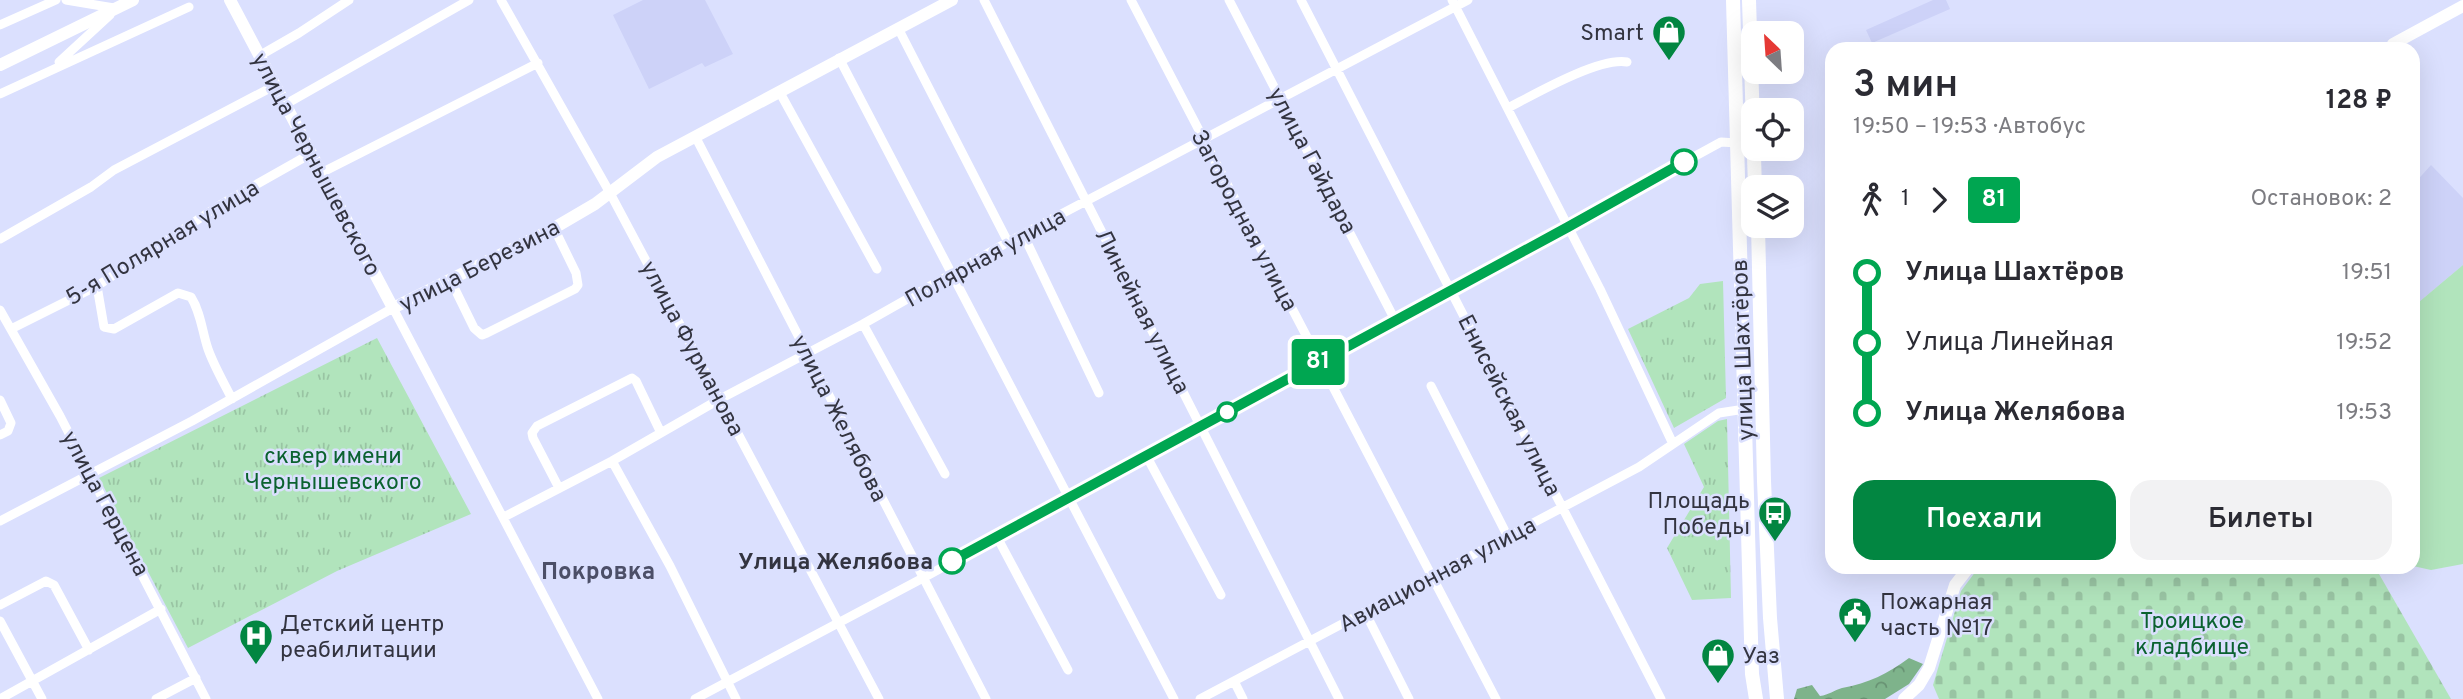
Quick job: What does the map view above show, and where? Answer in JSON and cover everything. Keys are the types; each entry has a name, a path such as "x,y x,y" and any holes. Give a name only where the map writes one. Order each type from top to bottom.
{"main road":[{"name":"улица Шахтёров","path":"1733,0 1752,674 1756,699"},
{"path":"1749,0 1755,175"},
{"name":"улица Шахтёров","path":"1758,238 1764,494 1777,699"}],"street":[{"path":"0,25 56,0"},
{"path":"66,0 116,8"},
{"path":"0,65 133,0"},
{"name":"улица Чернышевского","path":"230,0 274,86 323,172 598,699"},
{"path":"259,56 349,0"},
{"path":"286,104 469,0"},
{"name":"улица Фурманова","path":"501,0 610,192 878,699"},
{"name":"улица Березина","path":"0,521 232,399 394,308 554,228 610,192 657,157 952,0"},
{"name":"Линейная улица","path":"984,0 1339,699"},
{"name":"Загородная улица","path":"1131,0 1496,699"},
{"name":"улица Гайдара","path":"1229,0 1395,320"},
{"name":"Енисейская улица","path":"1301,0 1661,699"},
{"name":"Полярная улица","path":"504,517 612,461 1008,242 1337,70 1454,3 1468,0"},
{"path":"1454,3 1674,444"},
{"path":"0,94 190,6"},
{"path":"2397,42 2463,6"},
{"path":"51,69 78,47 116,8"},
{"path":"898,28 1008,242"},
{"path":"839,58 1174,699"},
{"path":"1508,108 1573,76 1615,61 1627,62"},
{"path":"323,172 538,63"},
{"path":"0,239 91,187 114,170 274,86"},
{"path":"779,91 877,269"},
{"name":"улица Желябова","path":"695,136 986,699"},
{"path":"695,699 923,578 1721,142 1737,144"},
{"name":"5-я Полярная улица","path":"11,329 97,286 220,205 312,153"},
{"path":"450,279 474,328 482,335 531,312 578,285 576,273 554,228"},
{"path":"1023,234 1099,393"},
{"path":"97,286 104,327 114,329 178,293 191,297 199,310 199,321 209,354 232,399"},
{"name":"улица Герцена","path":"0,310 90,473 206,699"},
{"path":"863,324 945,474"},
{"path":"559,488 533,438 532,433 537,426 632,378 662,433"},
{"path":"1431,386 1507,535"},
{"path":"0,400 11,423 8,431 0,435"},
{"name":"Авиационная улица","path":"1200,699 1639,467 1719,413 1745,408"},
{"path":"1146,455 1221,595"},
{"path":"612,461 670,566 736,699"},
{"path":"997,537 1068,670"},
{"path":"1904,699 1919,685 1929,668 1955,585 1964,574"},
{"path":"0,605 46,581 54,585 89,650"},
{"path":"0,699 161,609"},
{"path":"1365,612 1409,699"},
{"path":"0,621 42,699"},
{"path":"156,699 196,678"},
{"path":"1234,681 1243,699"}],"shaded area":[{"path":"643,0 705,0 733,54 705,67 702,63 649,89 613,15"},
{"path":"1933,0 1946,0 1950,9 1874,42 1872,42 1866,30"},
{"path":"2431,165 2463,198 2463,265 2420,301 2420,177"}],"green space":[{"path":"2463,265 2463,564 2431,570 2420,568 2420,301"},
{"path":"1723,281 1726,398 1674,428 1628,329 1689,298 1700,284"},
{"name":"сквер имени Чернышевского","path":"377,338 471,514 337,571 188,648 99,478"},
{"path":"1727,419 1731,598 1692,600 1667,548 1704,487 1684,444 1718,421"},
{"name":"Троицкое кладбище","path":"1974,574 2379,574 2451,699 1939,699 1933,685 1961,591"},
{"path":"1909,658 1923,664 1909,684 1885,699 1794,699 1797,689 1812,685 1820,696 1877,677"}],"bus line":[{"name":"81","path":"952,561 1684,162"}],"place":[{"name":"Smart","path":"1669,62"},
{"name":"Площадь Победы","path":"1775,543"},
{"name":"Улица Желябова","path":"952,561"},
{"name":"Пожарная часть №17","path":"1855,644"},
{"name":"Детский центр реабилитации","path":"256,666"},
{"name":"Уаз","path":"1718,685"}],"district":[{"name":"Покровка","path":"598,571"}]}
